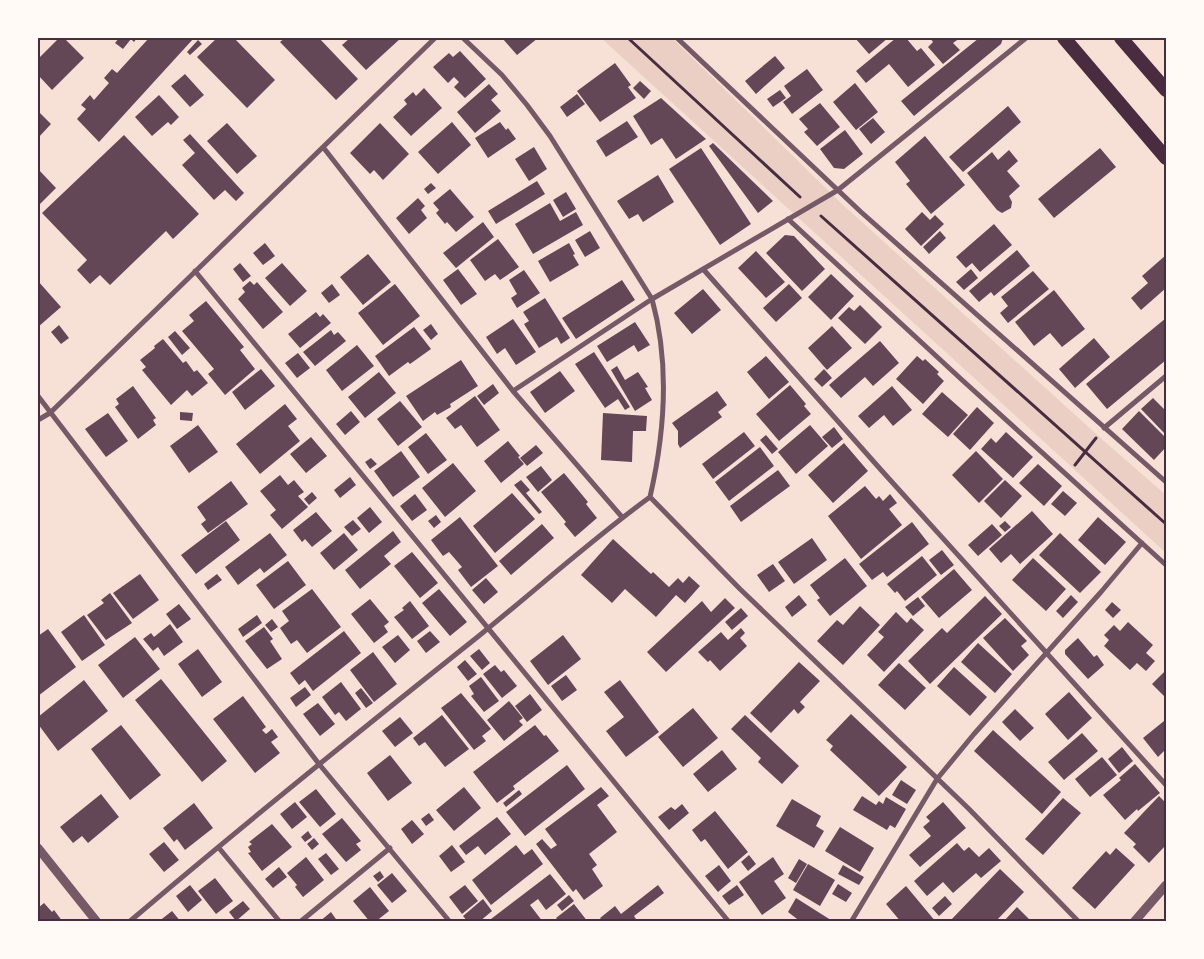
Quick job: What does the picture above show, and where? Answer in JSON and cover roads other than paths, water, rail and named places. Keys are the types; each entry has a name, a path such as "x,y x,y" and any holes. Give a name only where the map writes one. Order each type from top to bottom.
{"highway":[{"path":"1064,38 1166,158"},
{"path":"1122,38 1166,90"}],"street":[{"path":"38,420 50,413 435,38"},
{"path":"129,922 319,764 487,629 622,517 650,497 659,457 664,392 663,352 659,325 652,299 550,136 528,105 502,75 463,38"},
{"path":"677,38 838,190 1166,482"},
{"path":"512,391 652,299 838,190 1026,38"},
{"path":"323,147 512,391 622,517"},
{"path":"788,219 1166,565"},
{"path":"703,269 882,471 1166,785"},
{"path":"195,271 729,922"},
{"path":"1104,428 1166,376"},
{"path":"38,396 319,764 450,922"},
{"path":"650,497 740,589 937,779 1079,922"},
{"path":"851,922 937,779 974,734 1142,543"},
{"path":"38,848 97,922"},
{"path":"219,848 280,922"},
{"path":"300,922 390,848"},
{"path":"1134,922 1166,885"}]}
